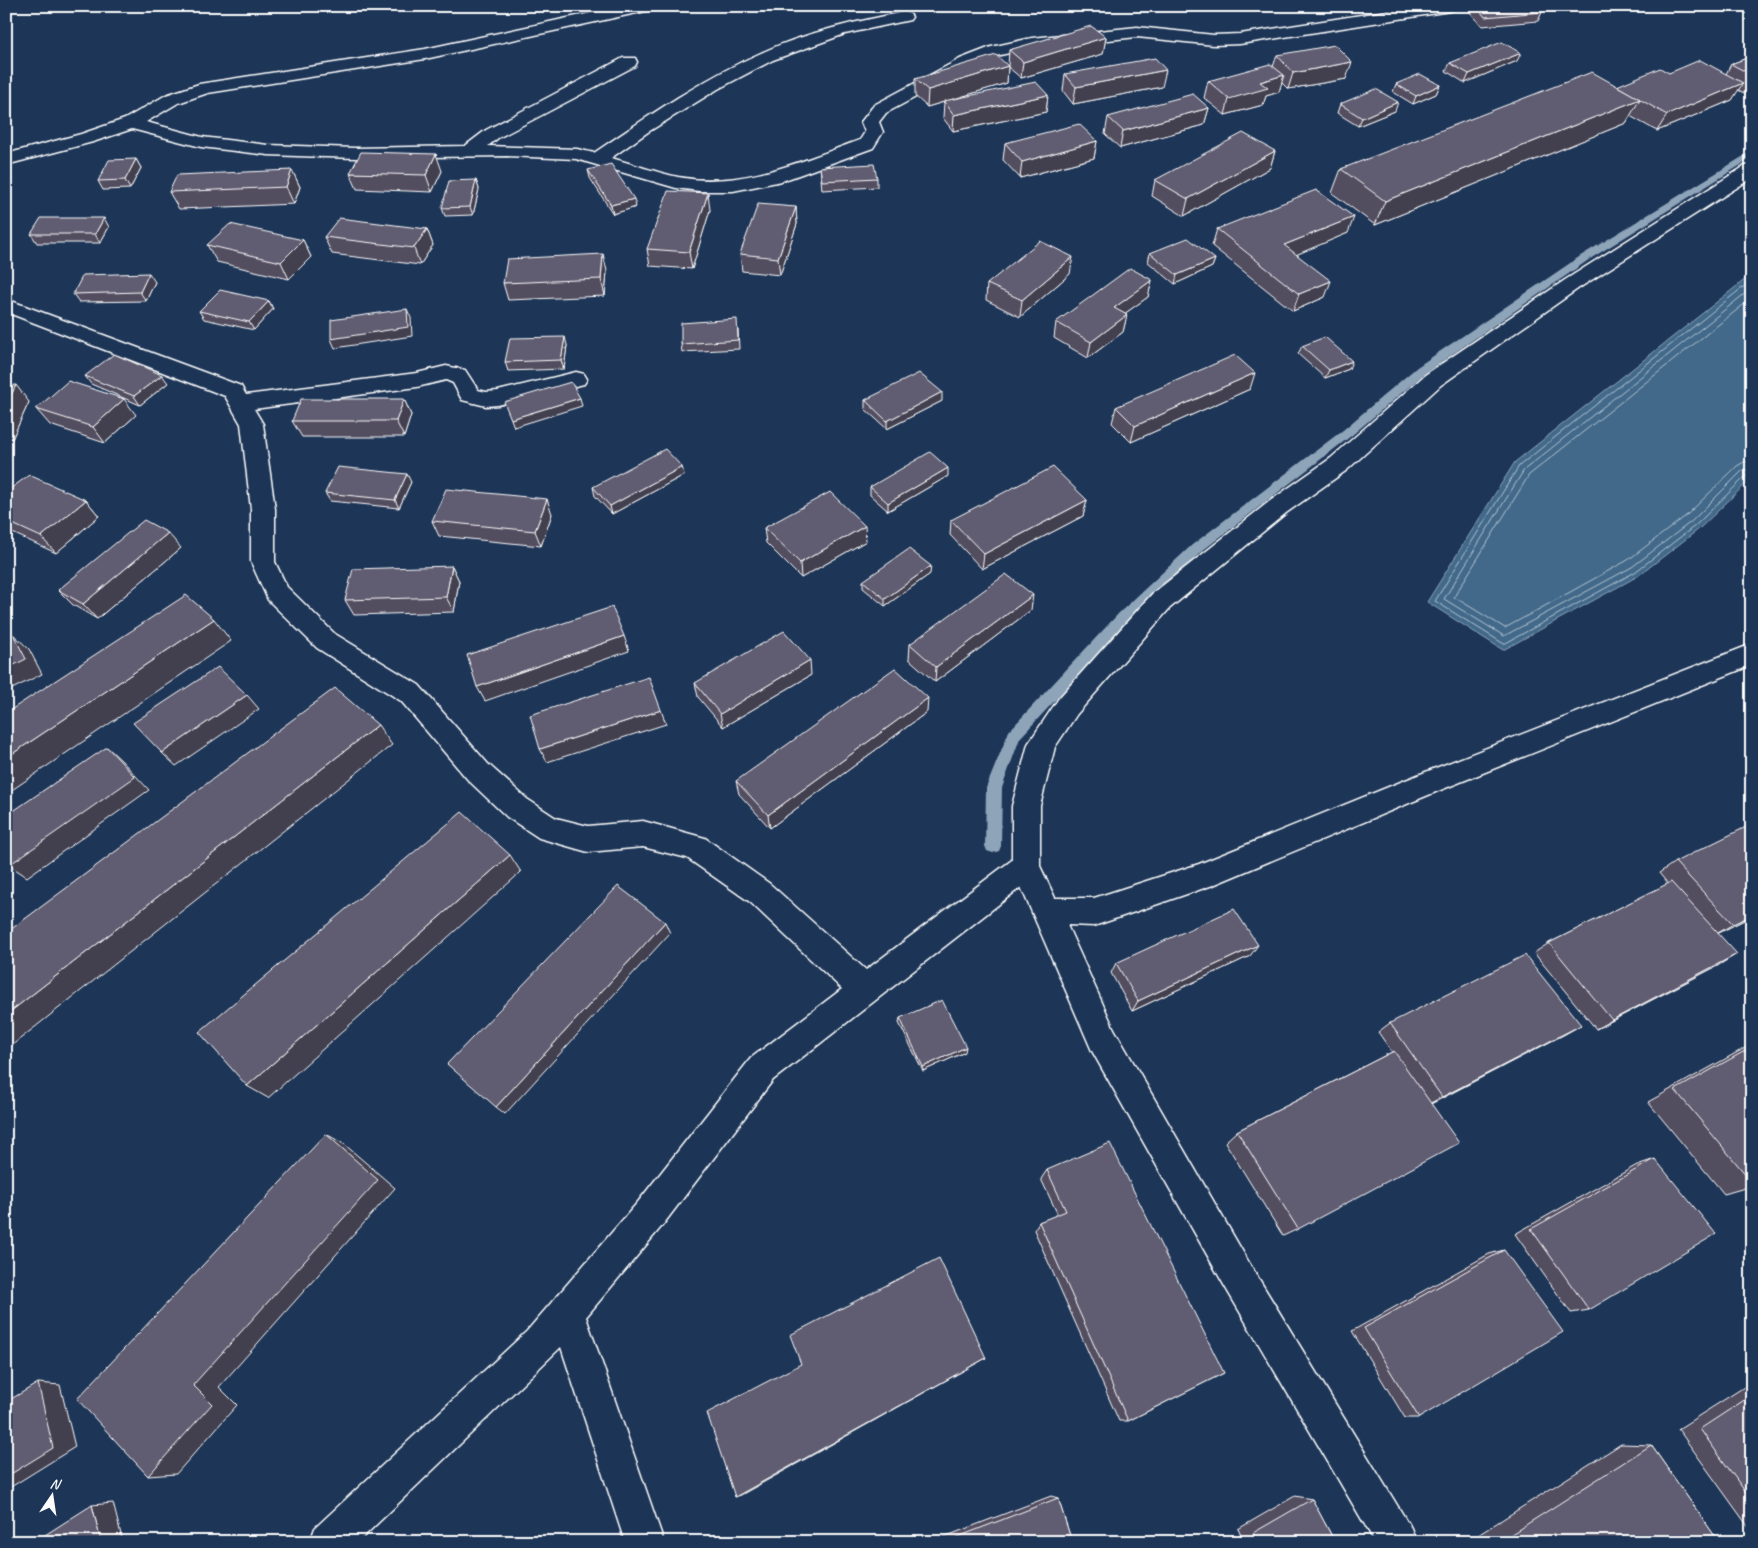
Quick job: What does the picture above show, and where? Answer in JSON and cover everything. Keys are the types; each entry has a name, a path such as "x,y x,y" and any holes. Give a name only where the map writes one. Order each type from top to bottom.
{"street":[{"path":"6,160 131,124 172,99 205,88 425,54 646,6"},
{"path":"131,124 201,142 268,150 355,153 507,151 578,154 676,182 698,185 734,185 775,177 866,144 874,132 870,122 880,109 966,63 991,52 1032,43 1136,32 1214,40 1240,39 1450,6"},
{"path":"596,160 642,128 704,90 767,56 841,30 904,17"},
{"path":"470,151 492,134 629,62"},
{"path":"1397,1542 1236,1273 1103,1040 1026,866 1026,806 1042,744 1068,706 1161,601 1278,507 1339,464 1433,380 1572,284 1752,170"},
{"path":"6,305 233,391 252,424 264,509 263,562 278,593 326,641 410,693 478,772 517,808 549,829 588,839 643,834 695,847 760,893 864,989"},
{"path":"239,403 340,391 422,379 447,373 456,374 462,380 470,395 486,399 498,398 576,379"},
{"path":"1047,911 1094,912 1203,876 1437,779 1752,654"},
{"path":"329,1542 540,1344 650,1214 762,1069 1026,866"},
{"path":"567,1312 645,1542"}],"water":[{"path":"1752,274 1752,478 1699,529 1638,576 1503,650 1427,602 1515,462"}],"building":[{"path":"1476,6 1536,6 1542,12 1485,17"},
{"path":"1091,26 1106,37 1023,62 1009,50"},
{"path":"1502,42 1521,53 1469,74 1450,63"},
{"path":"1335,45 1352,62 1293,73 1277,55"},
{"path":"996,55 1008,66 928,90 915,79"},
{"path":"1752,56 1752,75 1731,64"},
{"path":"1155,58 1166,70 1076,87 1065,74"},
{"path":"1700,60 1743,83 1667,115 1617,86 1660,68 1669,73"},
{"path":"1270,64 1284,75 1260,82 1268,88 1229,99 1208,81"},
{"path":"1592,72 1640,99 1385,201 1341,169"},
{"path":"1420,74 1440,85 1416,96 1396,84"},
{"path":"1036,82 1048,95 954,115 944,101"},
{"path":"1376,89 1398,102 1362,118 1340,104"},
{"path":"1193,94 1209,108 1123,131 1108,117"},
{"path":"1079,124 1097,141 1022,162 1005,143"},
{"path":"1243,133 1275,151 1188,199 1155,180"},
{"path":"361,152 436,154 426,175 350,173"},
{"path":"136,159 125,180 98,181 109,160"},
{"path":"611,164 634,199 611,205 588,170"},
{"path":"874,164 877,178 822,181 820,167"},
{"path":"292,170 286,187 169,192 177,175"},
{"path":"476,180 470,207 442,208 449,181"},
{"path":"1316,190 1354,217 1284,245 1331,281 1299,294 1217,229"},
{"path":"668,191 708,193 689,252 647,249"},
{"path":"758,204 796,207 778,258 740,254"},
{"path":"41,218 104,218 95,234 31,234"},
{"path":"339,218 427,229 414,248 324,237"},
{"path":"230,224 303,240 281,262 207,245"},
{"path":"1188,238 1215,259 1177,275 1150,253"},
{"path":"1040,241 1073,257 1022,300 987,284"},
{"path":"603,254 601,279 503,283 507,259"},
{"path":"1130,268 1152,280 1114,308 1127,315 1091,342 1056,322"},
{"path":"149,273 140,292 73,294 83,275"},
{"path":"220,290 269,301 249,322 199,311"},
{"path":"407,309 408,327 331,339 331,320"},
{"path":"737,319 738,340 681,344 681,323"},
{"path":"565,337 561,360 505,362 510,338"},
{"path":"1325,337 1352,361 1329,370 1302,346"},
{"path":"114,354 162,375 134,396 85,376"},
{"path":"1235,355 1255,373 1135,426 1116,407"},
{"path":"919,373 942,392 887,421 865,400"},
{"path":"68,381 124,399 93,427 36,409"},
{"path":"571,382 580,398 511,419 504,402"},
{"path":"16,385 6,405 6,386"},
{"path":"301,399 404,399 396,421 292,421"},
{"path":"665,449 682,467 610,506 593,487"},
{"path":"930,452 948,468 888,503 870,487"},
{"path":"338,467 407,474 395,500 325,493"},
{"path":"1053,467 1087,500 984,554 951,520"},
{"path":"29,475 86,500 41,537 6,521 6,492"},
{"path":"446,489 547,499 535,531 432,521"},
{"path":"830,492 865,526 800,563 764,528"},
{"path":"144,520 168,533 83,604 58,590"},
{"path":"909,549 931,566 885,599 863,581"},
{"path":"452,566 446,597 345,600 353,569"},
{"path":"1006,574 1033,595 936,667 910,644"},
{"path":"186,595 214,619 6,758 6,713"},
{"path":"612,607 624,636 477,687 467,655"},
{"path":"784,631 810,660 720,714 695,683"},
{"path":"13,634 26,659 6,669 6,637"},
{"path":"218,667 247,695 162,753 133,723"},
{"path":"895,668 928,698 768,815 736,781"},
{"path":"649,677 661,710 540,749 530,715"},
{"path":"335,688 378,725 6,1015 6,933"},
{"path":"107,747 135,777 9,865 6,861 6,816"},
{"path":"462,812 510,855 247,1086 199,1032"},
{"path":"1752,824 1752,915 1733,924 1675,862"},
{"path":"1671,882 1737,954 1612,1020 1549,943"},
{"path":"618,886 665,922 496,1107 447,1064"},
{"path":"1234,909 1258,945 1138,1001 1116,963"},
{"path":"1525,955 1581,1025 1442,1097 1390,1023"},
{"path":"942,1000 966,1047 923,1067 900,1018"},
{"path":"1752,1047 1752,1182 1675,1090"},
{"path":"1394,1051 1459,1143 1298,1229 1237,1131"},
{"path":"326,1134 378,1180 193,1385 212,1404 148,1476 77,1399"},
{"path":"1110,1143 1224,1373 1128,1421 1039,1222 1066,1211 1047,1170"},
{"path":"1655,1159 1716,1234 1589,1310 1531,1229"},
{"path":"1504,1250 1563,1332 1419,1418 1364,1328"},
{"path":"939,1258 986,1358 735,1497 707,1413 801,1364 790,1335"},
{"path":"38,1383 53,1448 6,1477 6,1402"},
{"path":"1752,1395 1752,1501 1700,1429"},
{"path":"1651,1445 1719,1542 1499,1542"},
{"path":"1058,1498 1072,1542 945,1542"},
{"path":"1312,1499 1335,1542 1257,1542 1253,1533"},
{"path":"92,1505 101,1542 34,1542"}],"waterway":[{"path":"993,846 994,788 1014,735 1124,617 1197,548 1347,433 1421,370 1586,257 1752,154"}]}
